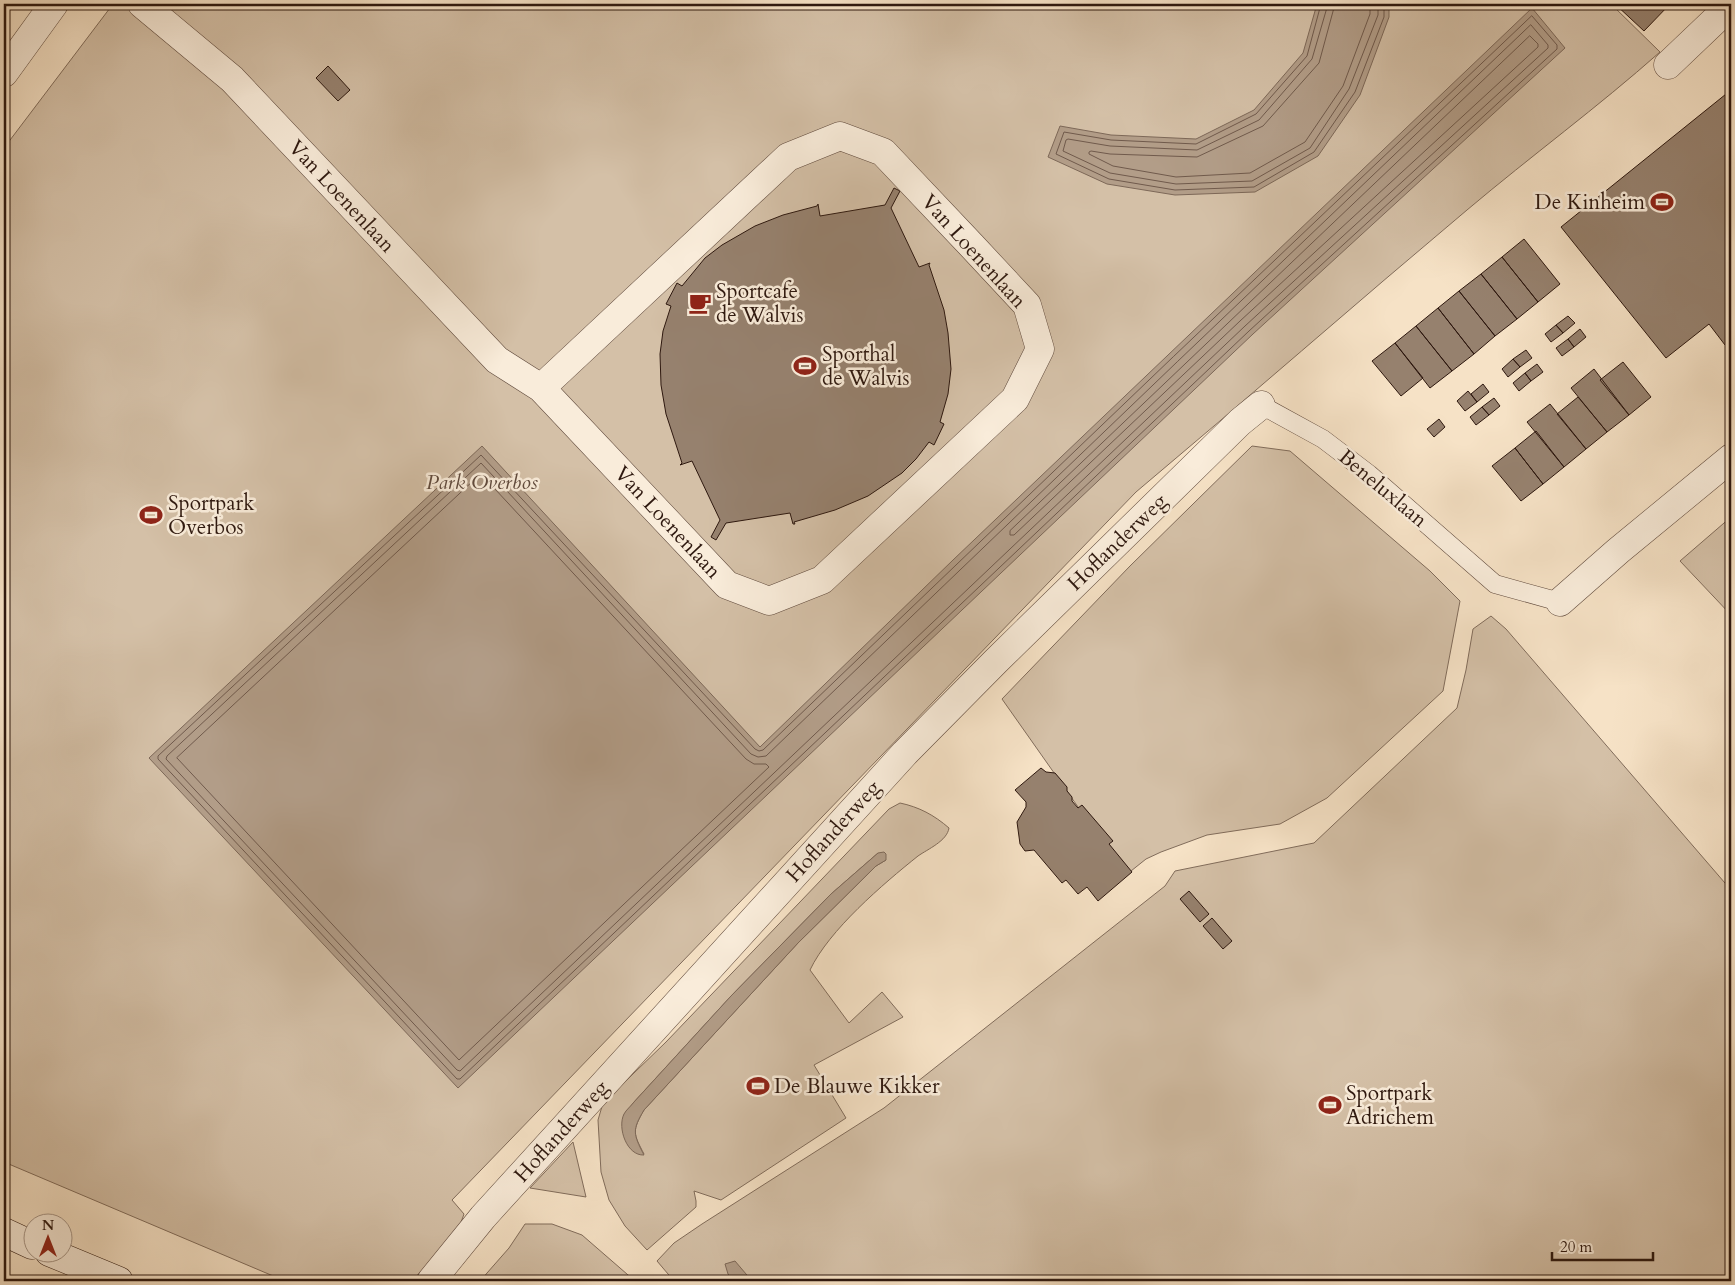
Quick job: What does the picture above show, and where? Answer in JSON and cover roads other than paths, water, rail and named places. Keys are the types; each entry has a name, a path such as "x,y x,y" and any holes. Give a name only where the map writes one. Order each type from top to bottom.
{"street":[{"path":"4,73 54,4"},
{"name":"Van Loenenlaan","path":"142,4 232,79 497,360 541,388 727,585 770,601 822,580 1015,399 1040,349 1027,305 883,152 840,136 788,157 541,388"},
{"path":"1668,65 1731,5"},
{"name":"Hoflanderweg","path":"431,1281 483,1217 905,753 1240,422 1261,405"},
{"path":"1560,602 1618,551 1731,458"},
{"path":"4,1232 22,1240"},
{"path":"72,1261 120,1281"}],"lane":[{"name":"Beneluxlaan","path":"1261,405 1323,439 1376,480 1495,584 1560,602"}],"water":[{"path":"1317,4 1389,4 1389,17 1360,95 1318,156 1255,192 1175,195 1107,184 1048,157 1060,126 1111,135 1196,139 1254,110 1303,53"},
{"path":"1532,8 1565,48 1253,334 458,1088 149,758 482,446 760,747 953,560"},
{"path":"884,852 886,860 876,866 798,943 644,1110 637,1123 635,1132 644,1155 633,1151 628,1146 623,1133 622,1120 626,1111 731,996 831,894 878,853"},
{"path":"735,1261 752,1281 734,1281 728,1274 725,1264"}],"place":[{"name":"De Kinheim","path":"1662,202"},
{"name":"Sportcafe de Walvis","path":"700,303"},
{"name":"Sporthal de Walvis","path":"805,366"},
{"name":"Sportpark Overbos","path":"151,515"},
{"name":"De Blauwe Kikker","path":"758,1086"},
{"name":"Sportpark Adrichem","path":"1330,1105"}],"park label":[{"name":"Park Overbos","path":"482,482"}]}
